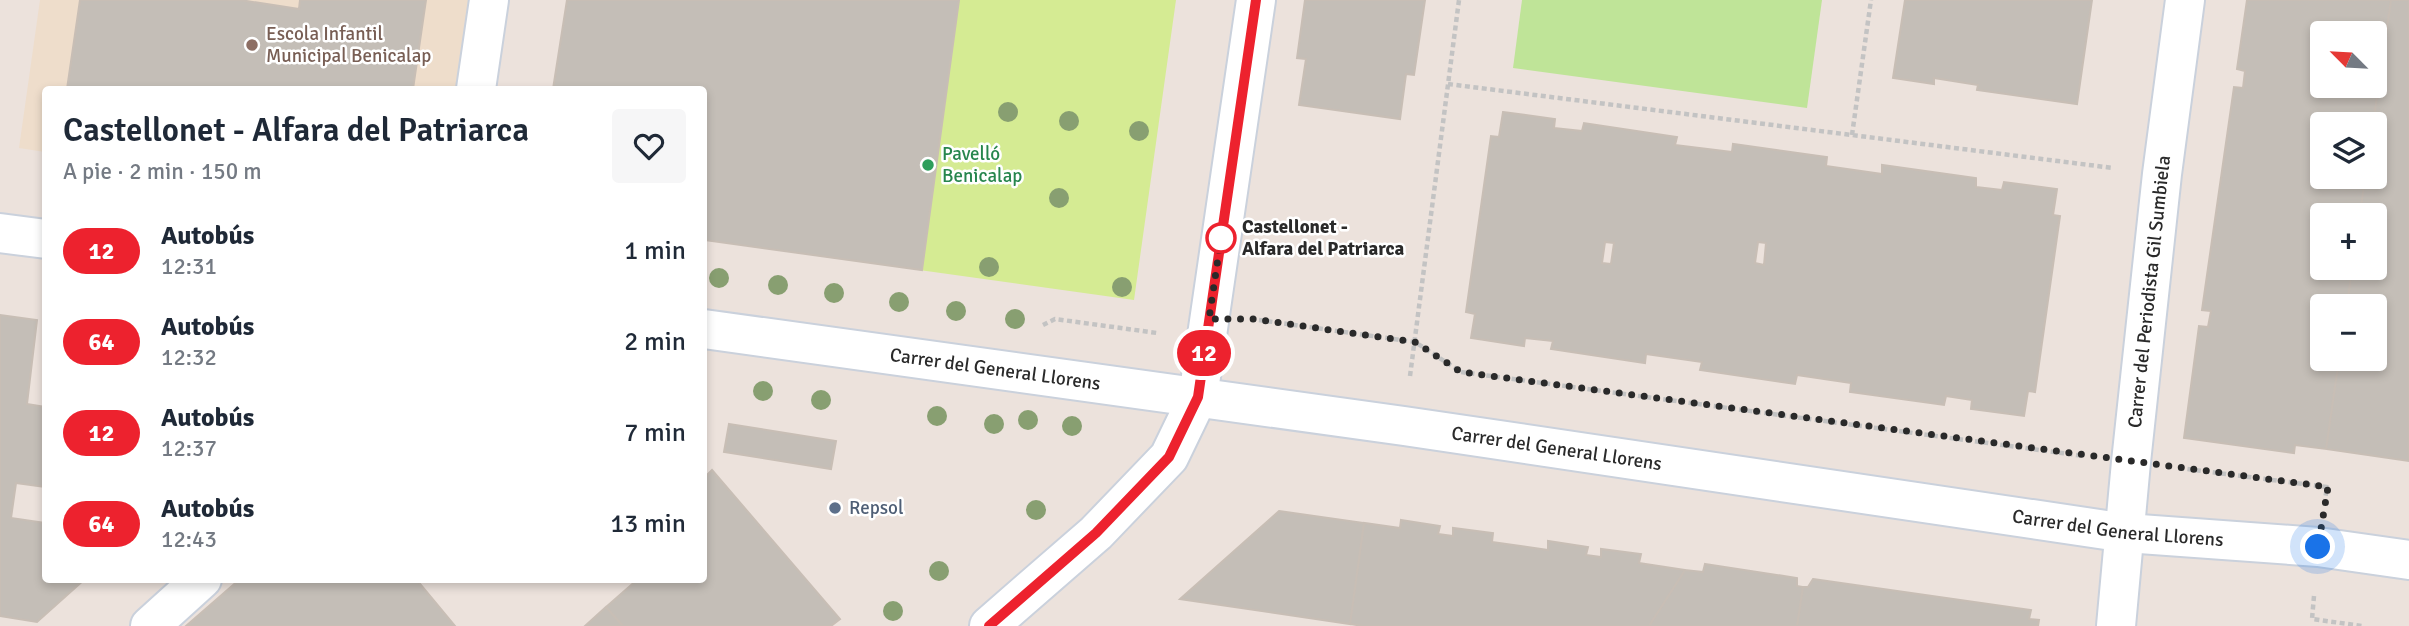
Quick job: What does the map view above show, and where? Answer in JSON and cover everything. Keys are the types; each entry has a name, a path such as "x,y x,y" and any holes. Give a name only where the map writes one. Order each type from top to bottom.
{"street":[{"path":"476,86 489,0"},
{"path":"989,626 1096,533 1169,457 1198,397 1256,0"},
{"name":"Carrer del Periodista Gil Sumbiela","path":"2116,626 2162,174 2185,0"},
{"path":"0,233 42,238"},
{"name":"Carrer del General Llorens","path":"707,329 1404,426 2126,534 2318,547 2409,560"},
{"path":"150,626 198,583"}],"path":[{"path":"1404,426 1459,0"},
{"path":"1852,135 1871,0"},
{"path":"1448,84 2162,174"},
{"path":"1038,328 1055,319 1160,333 1209,319 1253,319 1415,342 1461,372 2328,487 2318,547 2312,619 2362,626"}],"shaded area":[{"name":"Escola Infantil Municipal Benicalap","path":"40,0 476,0 464,86 42,86 42,152 19,148"}],"green space":[{"name":"Pavelló Benicalap","path":"567,0 1176,0 1134,300 707,240 707,86 553,86"},
{"path":"1522,0 1822,0 1807,108 1513,68"}],"building":[{"name":"Escola Infantil Municipal Benicalap","path":"80,0 240,0 299,9 300,0 426,0 413,86 67,86"},
{"path":"567,0 959,0 922,270 707,240 707,86 553,86"},
{"path":"1305,0 1425,0 1414,75 1406,74 1400,119 1299,105 1306,59 1297,58"},
{"path":"1905,0 2092,0 2077,104 1977,90 1978,85 1934,78 1934,84 1893,78"},
{"path":"2247,0 2391,0 2387,28 2387,21 2310,21 2310,98 2377,98 2375,112 2310,112 2310,189 2363,189 2362,203 2310,203 2310,280 2350,280 2349,294 2310,294 2310,371 2337,371 2326,449 2295,445 2294,453 2184,438 2199,326 2208,327 2211,311 2202,310 2234,87 2243,88 2245,71 2237,69"},
{"path":"2391,0 2409,0 2409,461 2326,449 2337,371 2387,371 2387,294 2349,294 2350,280 2387,280 2387,203 2362,203 2363,189 2387,189 2387,112 2375,112 2377,98 2387,98 2387,28"},
{"path":"1503,112 1555,119 1554,128 1582,131 1584,123 1677,137 1675,145 1732,152 1733,144 1827,157 1826,166 1882,174 1882,165 1976,178 1976,187 2002,190 2004,182 2057,189 2053,215 2060,216 2035,392 2028,391 2024,416 1971,409 1972,400 1946,396 1944,405 1850,392 1851,383 1797,375 1795,384 1700,370 1702,362 1646,354 1645,363 1551,349 1553,341 1525,338 1524,346 1471,338 1475,314 1466,312 1491,136 1499,137","holes":["1605,242 1614,243 1611,264 1602,263","1758,242 1766,243 1764,265 1755,263"]},
{"path":"0,315 37,320 27,404 42,406 42,486 16,483 11,518 42,522 42,583 81,583 37,622 0,616"},
{"path":"729,424 836,441 831,469 724,452"},
{"path":"712,470 840,619 831,626 623,626 606,607 633,583 707,583 707,475"},
{"path":"1279,511 1364,523 1350,624 1180,599"},
{"path":"1401,520 1440,526 1438,534 1453,536 1453,528 1493,533 1492,542 1548,550 1548,541 1588,547 1586,555 1601,557 1601,549 1641,554 1639,563 1685,570 1649,626 1350,624 1364,523 1400,528"},
{"path":"1705,564 1797,578 1797,586 1803,587 1797,626 1649,626 1685,570 1703,572"},
{"path":"1813,579 2031,610 2029,619 2039,620 2038,626 1797,626 1803,587 1808,587"},
{"path":"235,583 419,583 455,626 186,626"},
{"path":"606,607 623,626 585,626"}],"bus line":[{"name":"12","path":"989,626 1096,533 1169,457 1198,397 1256,0"}],"place":[{"name":"Escola Infantil Municipal Benicalap","path":"252,45"},
{"name":"Pavelló Benicalap","path":"928,165"},
{"name":"Castellonet - Alfara del Patriarca","path":"1221,238"},
{"name":"Repsol","path":"835,508"}],"route":[{"path":"1221,238 1209,319 1253,319 1415,342 1461,372 2328,487 2318,547"}]}
